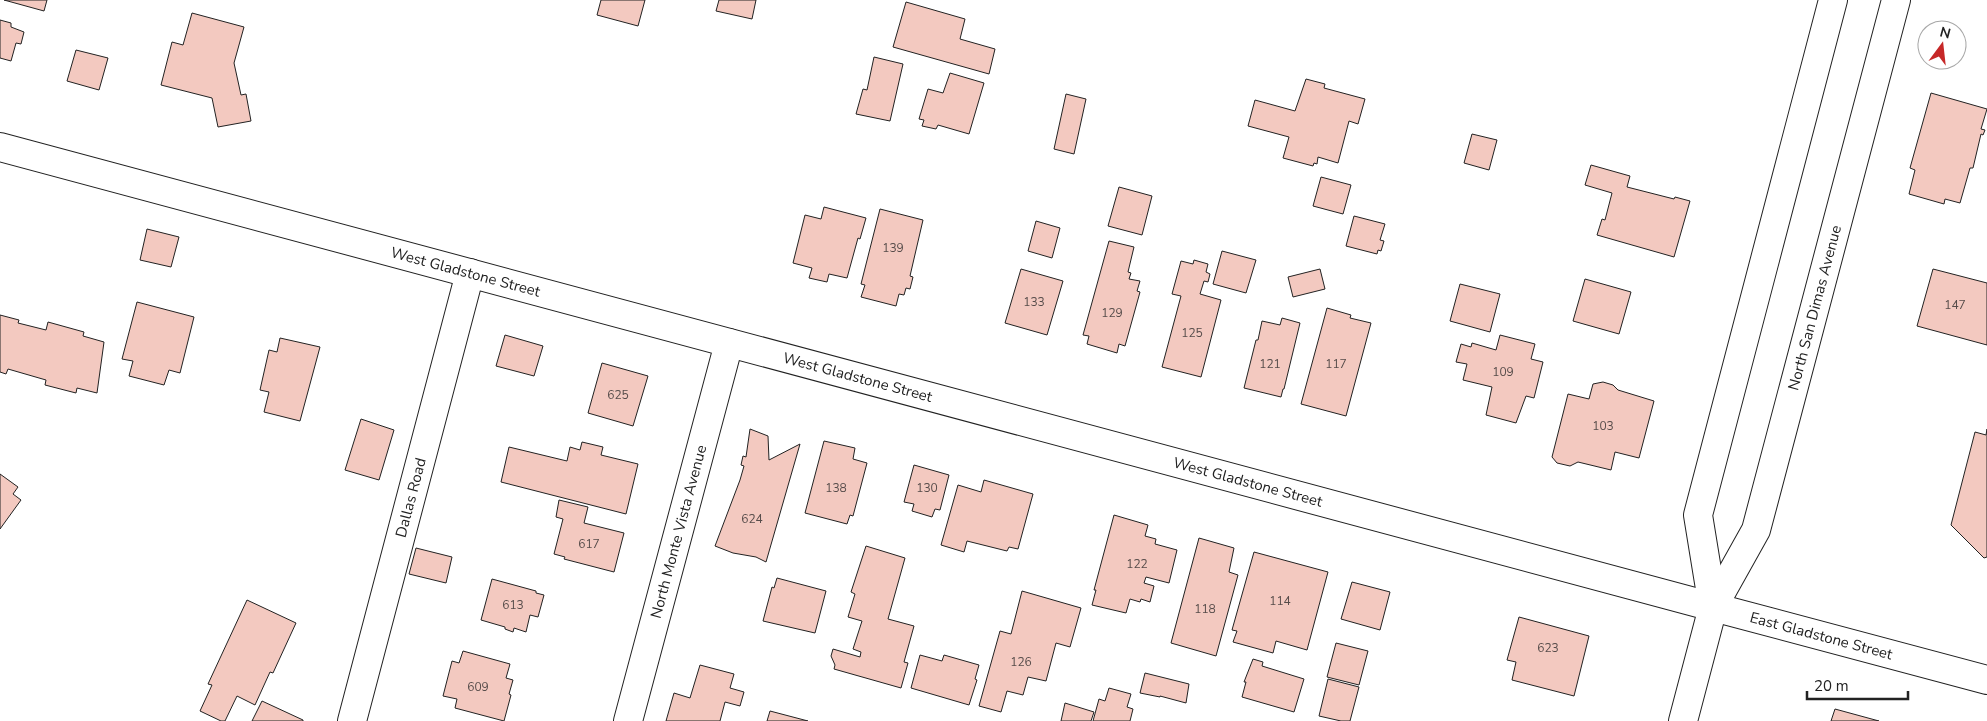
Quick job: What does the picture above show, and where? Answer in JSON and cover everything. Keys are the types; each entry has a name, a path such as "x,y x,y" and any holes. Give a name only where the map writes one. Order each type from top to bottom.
{"main road":[{"name":"North San Dimas Avenue","path":"1713,607 1698,515 1832,0"},
{"name":"North San Dimas Avenue","path":"1683,721 1713,607 1756,530 1896,0"},
{"name":"West Gladstone Street","path":"0,147 1713,607"},
{"name":"Dallas Road","path":"352,721 470,273"},
{"name":"North Monte Vista Avenue","path":"628,721 729,343"},
{"name":"East Gladstone Street","path":"1713,607 1987,680"}],"building":[{"path":"4,0 47,0 44,11"},
{"path":"601,0 645,0 638,26 597,15"},
{"path":"719,0 756,0 752,19 716,11"},
{"path":"906,2 965,19 960,39 995,49 989,74 893,47"},
{"path":"192,13 244,27 234,63 241,95 246,94 251,121 218,127 212,98 161,85 172,42 183,45"},
{"path":"0,20 11,23 11,27 24,32 21,44 16,43 11,61 0,58"},
{"path":"76,50 108,58 99,90 67,81"},
{"path":"874,57 903,64 890,121 856,114 863,89 867,90"},
{"path":"950,73 984,83 969,134 938,125 936,129 922,126 924,120 919,119 928,89 943,93"},
{"path":"1306,79 1325,84 1324,88 1365,99 1358,124 1349,121 1338,163 1318,157 1317,164 1314,163 1313,166 1283,158 1289,137 1248,126 1255,100 1295,111"},
{"path":"1931,93 1987,109 1981,129 1985,130 1983,135 1981,134 1973,168 1970,168 1960,203 1945,199 1944,204 1909,194 1915,170 1910,168"},
{"path":"1066,94 1086,99 1074,154 1054,149"},
{"path":"1472,134 1497,140 1489,170 1464,163"},
{"path":"1591,165 1630,176 1627,187 1674,199 1675,197 1690,201 1674,257 1597,235 1602,219 1605,220 1612,193 1585,185"},
{"path":"1321,177 1351,185 1343,214 1313,206"},
{"path":"1119,187 1152,196 1142,235 1108,226"},
{"path":"824,207 866,218 860,239 858,238 847,278 829,274 827,282 809,278 812,268 793,263 805,215 821,219"},
{"path":"880,209 923,220 910,276 913,277 910,289 906,288 904,295 899,294 896,306 861,297 865,285 861,284"},
{"path":"1354,216 1385,224 1380,240 1384,241 1381,251 1378,250 1377,254 1346,246"},
{"path":"1036,221 1060,228 1052,258 1028,251"},
{"path":"147,229 179,237 171,267 140,260"},
{"path":"1109,241 1134,247 1128,272 1131,273 1129,279 1140,281 1137,291 1140,292 1125,346 1119,344 1117,353 1087,344 1089,336 1083,335"},
{"path":"1222,251 1256,260 1246,293 1213,284"},
{"path":"1194,260 1208,264 1206,272 1210,274 1208,282 1204,281 1200,294 1221,300 1201,377 1162,367 1181,296 1172,294 1181,261 1193,264"},
{"path":"1021,269 1063,281 1047,335 1005,323"},
{"path":"1320,269 1325,289 1293,297 1288,277"},
{"path":"1933,269 1987,283 1987,345 1917,326"},
{"path":"1585,279 1631,292 1619,334 1573,321"},
{"path":"1460,284 1500,294 1490,332 1450,321"},
{"path":"137,302 194,317 180,373 169,370 164,385 129,376 133,361 122,359"},
{"path":"1327,308 1351,315 1350,318 1371,323 1346,416 1301,404"},
{"path":"0,315 19,320 18,323 46,330 48,322 84,332 83,336 104,342 97,393 77,388 76,393 45,385 46,380 8,369 6,374 0,372"},
{"path":"1282,318 1300,323 1281,397 1244,388 1262,321 1280,325"},
{"path":"505,335 543,346 534,376 496,366"},
{"path":"1500,335 1535,344 1531,359 1543,362 1534,398 1526,396 1516,423 1486,415 1492,387 1463,380 1467,364 1456,362 1461,344 1471,347 1472,343 1496,350"},
{"path":"280,338 320,347 300,421 264,412 269,392 260,390 269,350 277,352"},
{"path":"602,363 648,376 633,426 588,413"},
{"path":"1603,382 1613,385 1618,390 1654,401 1639,458 1615,452 1611,470 1578,462 1570,466 1557,463 1552,457 1568,394 1589,399 1593,384"},
{"path":"361,419 394,430 379,480 345,470"},
{"path":"750,429 768,436 769,460 800,444 766,562 756,557 733,553 715,546 740,480 744,466 741,465 743,456 746,457"},
{"path":"1987,429 1987,557 1984,558 1951,525 1975,432 1986,435"},
{"path":"824,441 855,448 853,459 867,463 853,516 850,515 847,524 805,513"},
{"path":"582,442 603,447 601,455 638,464 626,514 501,482 509,447 567,461 570,447 580,450"},
{"path":"914,465 949,475 940,510 935,509 932,517 912,511 914,504 904,502"},
{"path":"0,474 18,487 13,494 21,500 0,529"},
{"path":"984,480 1033,494 1018,549 1009,547 1007,551 967,541 964,552 941,545 958,485 981,492"},
{"path":"559,500 588,507 584,523 624,533 614,572 564,559 565,557 554,554 563,519 556,517"},
{"path":"1114,515 1148,525 1145,536 1156,539 1155,544 1177,550 1169,583 1146,577 1144,583 1154,586 1150,602 1141,599 1140,602 1130,599 1126,613 1092,605 1096,590 1094,590"},
{"path":"1199,538 1234,548 1229,572 1238,575 1216,656 1171,643"},
{"path":"866,546 905,558 888,619 914,626 904,662 908,663 901,688 834,669 835,665 831,656 833,649 860,657 861,652 853,649 862,621 848,617 855,594 851,592"},
{"path":"416,548 452,557 446,583 409,574"},
{"path":"1254,552 1328,572 1307,650 1276,641 1273,653 1233,642 1237,631 1232,630"},
{"path":"777,578 826,591 815,633 763,621 772,587 774,588"},
{"path":"492,579 544,595 538,617 530,615 526,632 514,628 513,632 505,629 505,627 481,620"},
{"path":"1352,582 1390,592 1380,630 1341,619"},
{"path":"1022,591 1081,608 1070,647 1056,643 1046,681 1028,677 1023,695 1007,691 1001,712 979,706 1000,631 1011,634"},
{"path":"247,600 296,623 273,673 270,672 255,705 237,696 225,721 221,721 200,711 212,685 208,684"},
{"path":"1519,617 1589,636 1574,696 1512,680 1516,662 1507,660"},
{"path":"1336,643 1368,651 1359,685 1327,677"},
{"path":"463,651 510,664 506,678 513,680 504,721 455,708 457,699 443,696 452,661 459,663"},
{"path":"920,655 942,661 944,655 979,665 975,679 977,680 969,705 911,688"},
{"path":"1253,659 1263,662 1262,666 1304,679 1294,712 1242,697 1246,682 1244,682"},
{"path":"700,665 734,674 730,688 744,692 740,706 725,702 720,721 666,721 674,693 690,698"},
{"path":"1145,673 1189,684 1186,703 1140,693"},
{"path":"1328,679 1359,687 1350,721 1319,716"},
{"path":"1109,688 1131,694 1127,707 1133,709 1130,721 1093,721 1099,699 1105,701"},
{"path":"262,701 303,720 303,721 252,721"},
{"path":"1065,703 1094,712 1091,721 1061,721"},
{"path":"1835,709 1879,721 1831,721"},
{"path":"770,711 808,721 767,721"}]}
